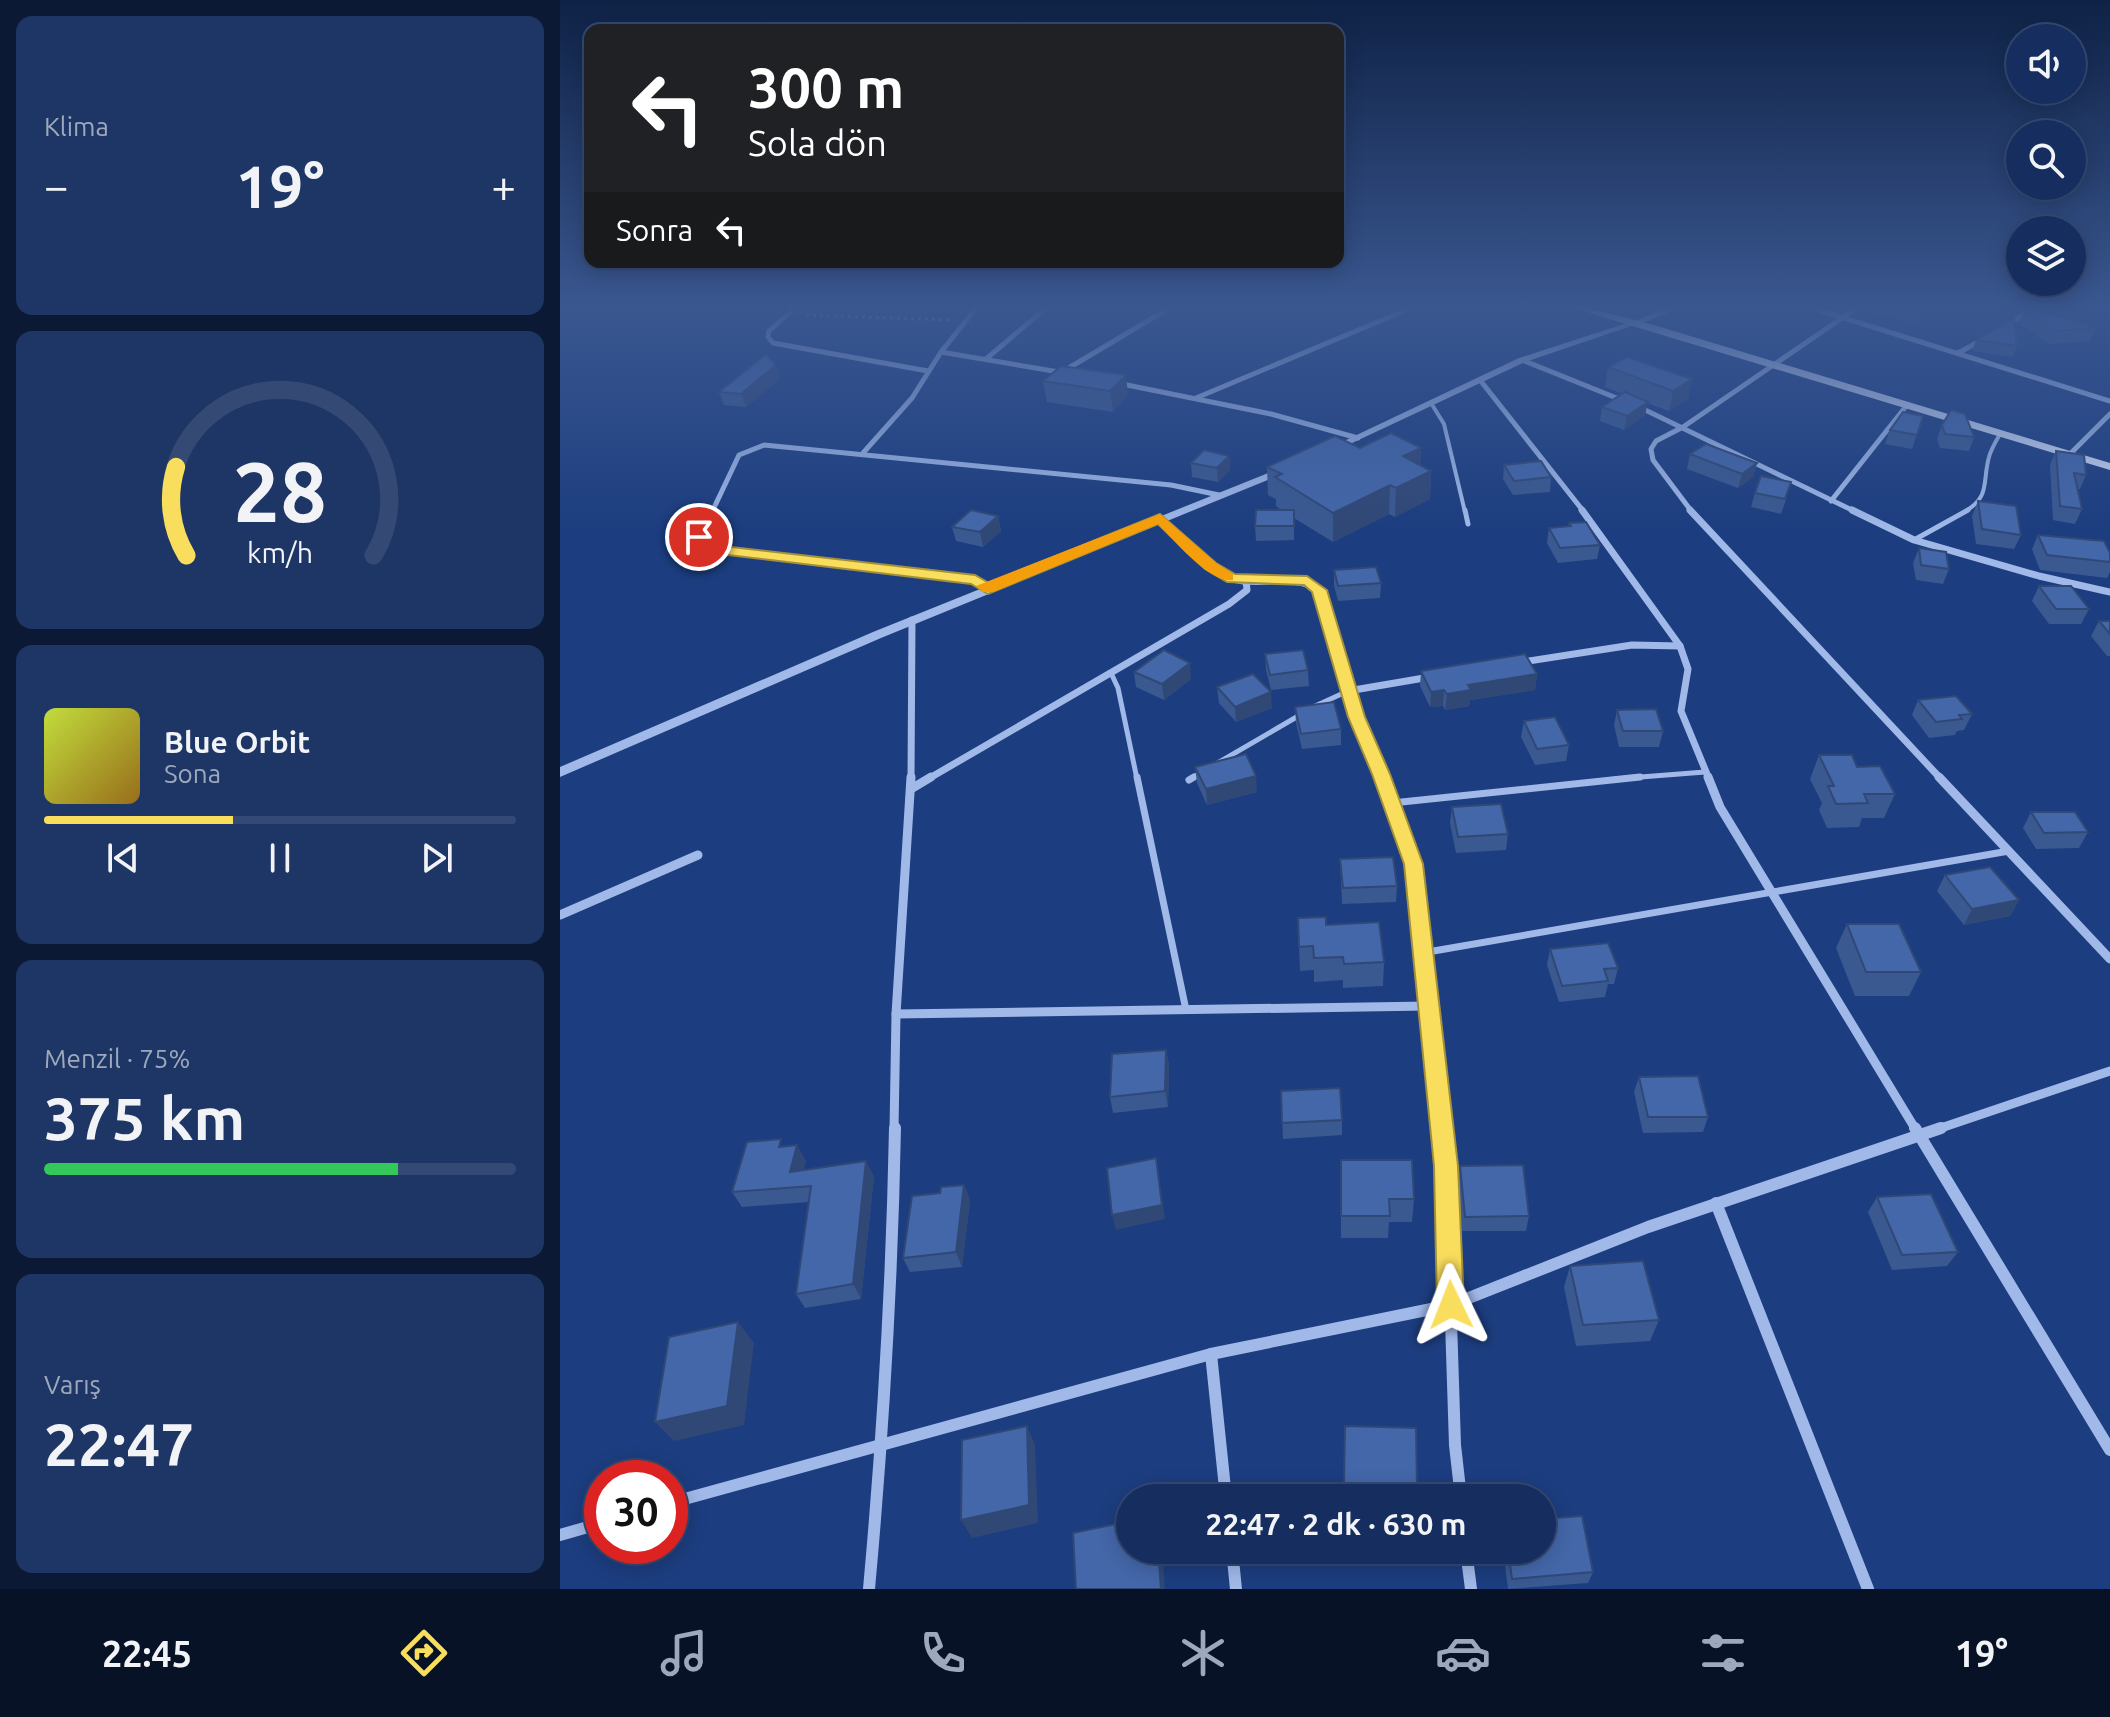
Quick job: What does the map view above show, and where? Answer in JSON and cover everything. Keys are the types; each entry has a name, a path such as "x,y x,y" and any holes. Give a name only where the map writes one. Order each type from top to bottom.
{"main road":[{"path":"1828,381 2110,467"}],"street":[{"path":"863,453 912,398 922,381"},
{"path":"1105,381 1271,414 1358,438"},
{"path":"1195,399 1237,381"},
{"path":"1320,454 1478,381"},
{"path":"1481,381 1596,527 1680,646 1688,669 1681,711 1720,807 2110,1450"},
{"path":"1573,381 1683,427 1914,540 2039,576 2110,592"},
{"path":"1751,381 1683,427 1656,441 1651,449 1653,460 1704,528 2110,959"},
{"path":"2047,381 2110,401"},
{"path":"1831,501 1907,405"},
{"path":"2069,455 2110,414"},
{"path":"988,589 975,580 711,549 699,544 699,537 739,455 745,450 764,445 1171,485 1219,495"},
{"path":"560,772 912,620 1294,465"},
{"path":"1160,519 1210,566 1232,579 1307,581 1319,590 1348,691 1413,864 1446,1166 1455,1445 1459,1484"},
{"path":"911,789 1229,604 1247,590 1246,580"},
{"path":"869,1589 882,1443 893,1243 896,1014 911,789 912,620"},
{"path":"1512,663 1632,645 1680,646"},
{"path":"1348,691 1437,676"},
{"path":"560,915 698,855"},
{"path":"896,1014 1428,1006"},
{"path":"688,1498 1211,1354 1451,1305 1716,1203 2110,1071"},
{"path":"1716,1203 1868,1589"},
{"path":"1211,1354 1225,1484"},
{"path":"560,1535 584,1528"},
{"path":"1233,1564 1236,1589"},
{"path":"1468,1564 1471,1589"}],"lane":[{"path":"1431,403 1444,424 1468,524"},
{"path":"1914,540 1978,504 1984,491 1989,456 2000,434"},
{"path":"1111,673 1118,688 1186,1010"},
{"path":"1189,780 1334,694 1348,691"},
{"path":"1392,803 1558,784 1705,772"},
{"path":"1422,953 2009,851"}],"building":[{"path":"732,381 757,381 741,394 719,392"},
{"path":"1044,381 1120,381 1110,391"},
{"path":"1646,381 1689,381 1673,391"},
{"path":"1625,392 1648,402 1627,416 1602,407"},
{"path":"1951,410 1965,414 1974,437 1945,434 1942,425"},
{"path":"1903,412 1923,416 1917,435 1890,430"},
{"path":"1391,433 1421,448 1403,456 1431,471 1396,488 1390,485 1333,513 1275,477 1282,474 1267,467 1335,436 1360,448"},
{"path":"1706,444 1757,463 1742,474 1690,454"},
{"path":"1204,450 1229,456 1217,468 1191,463"},
{"path":"2056,451 2084,455 2086,475 2074,473 2082,509 2060,506"},
{"path":"1541,461 1551,477 1514,481 1504,465"},
{"path":"1761,476 1791,482 1785,499 1755,493"},
{"path":"1978,501 2016,506 2021,535 1982,529"},
{"path":"971,510 998,516 980,532 952,527"},
{"path":"1256,510 1294,510 1294,526 1255,526"},
{"path":"1586,522 1600,545 1560,548 1549,528 1571,526 1569,523"},
{"path":"2038,535 2104,541 2110,553 2110,562 2047,555"},
{"path":"1919,548 1946,552 1949,569 1921,565"},
{"path":"1376,567 1381,583 1338,586 1334,570"},
{"path":"2039,586 2071,586 2089,609 2056,609"},
{"path":"2099,621 2110,621 2110,634"},
{"path":"1164,650 1190,663 1162,684 1134,672"},
{"path":"1303,650 1308,670 1270,675 1265,654"},
{"path":"1525,654 1537,674 1468,685 1471,690 1447,694 1444,690 1431,692 1421,671"},
{"path":"1253,674 1271,692 1235,707 1217,687"},
{"path":"1956,696 1972,714 1959,715 1962,719 1936,722 1918,700"},
{"path":"1334,702 1341,729 1301,734 1295,707"},
{"path":"1656,709 1663,731 1623,731 1617,710"},
{"path":"1555,717 1569,745 1537,749 1524,721"},
{"path":"1246,754 1256,776 1206,789 1195,767"},
{"path":"1819,755 1852,755 1857,767 1880,766 1895,794 1864,794 1868,803 1836,804 1828,786 1834,786"},
{"path":"1501,804 1508,834 1458,837 1452,807"},
{"path":"2031,812 2075,812 2088,832 2044,833"},
{"path":"1393,857 1397,886 1343,888 1340,859"},
{"path":"1990,867 2019,900 1972,909 1945,875"},
{"path":"1326,917 1326,925 1379,922 1384,962 1344,964 1343,957 1314,958 1313,946 1299,947 1298,918"},
{"path":"1847,924 1899,924 1921,972 1866,972"},
{"path":"1608,943 1618,968 1604,969 1608,981 1562,986 1550,949"},
{"path":"1166,1050 1165,1091 1110,1097 1112,1054"},
{"path":"1698,1076 1708,1117 1648,1117 1639,1077"},
{"path":"1340,1088 1342,1120 1282,1123 1281,1091"},
{"path":"781,1139 779,1147 797,1145 790,1172 866,1161 853,1284 796,1294 811,1186 732,1192 747,1142"},
{"path":"1156,1158 1162,1205 1112,1215 1107,1168"},
{"path":"1341,1160 1412,1160 1414,1199 1389,1199 1390,1216 1341,1216"},
{"path":"1523,1165 1529,1216 1465,1217 1460,1166"},
{"path":"964,1185 956,1252 903,1258 912,1196 940,1193 941,1187"},
{"path":"1931,1194 1958,1252 1902,1255 1877,1197"},
{"path":"1643,1261 1659,1320 1583,1325 1570,1266"},
{"path":"738,1322 727,1406 655,1422 669,1337"},
{"path":"1027,1426 1029,1505 961,1520 962,1440"},
{"path":"1345,1426 1416,1428 1417,1484 1344,1484"},
{"path":"1582,1516 1593,1572 1512,1579 1510,1564 1556,1564 1556,1518"},
{"path":"1116,1524 1116,1564 1159,1564 1161,1589 1076,1589 1073,1533"}],"slow traffic":[{"path":"984,586 988,589 1160,519 1210,566 1228,577"}],"route":[{"path":"699,537 702,547 711,549 975,580 988,589 1160,519 1210,566 1232,579 1307,581 1319,590 1348,691 1413,864 1446,1166 1451,1305"}]}
